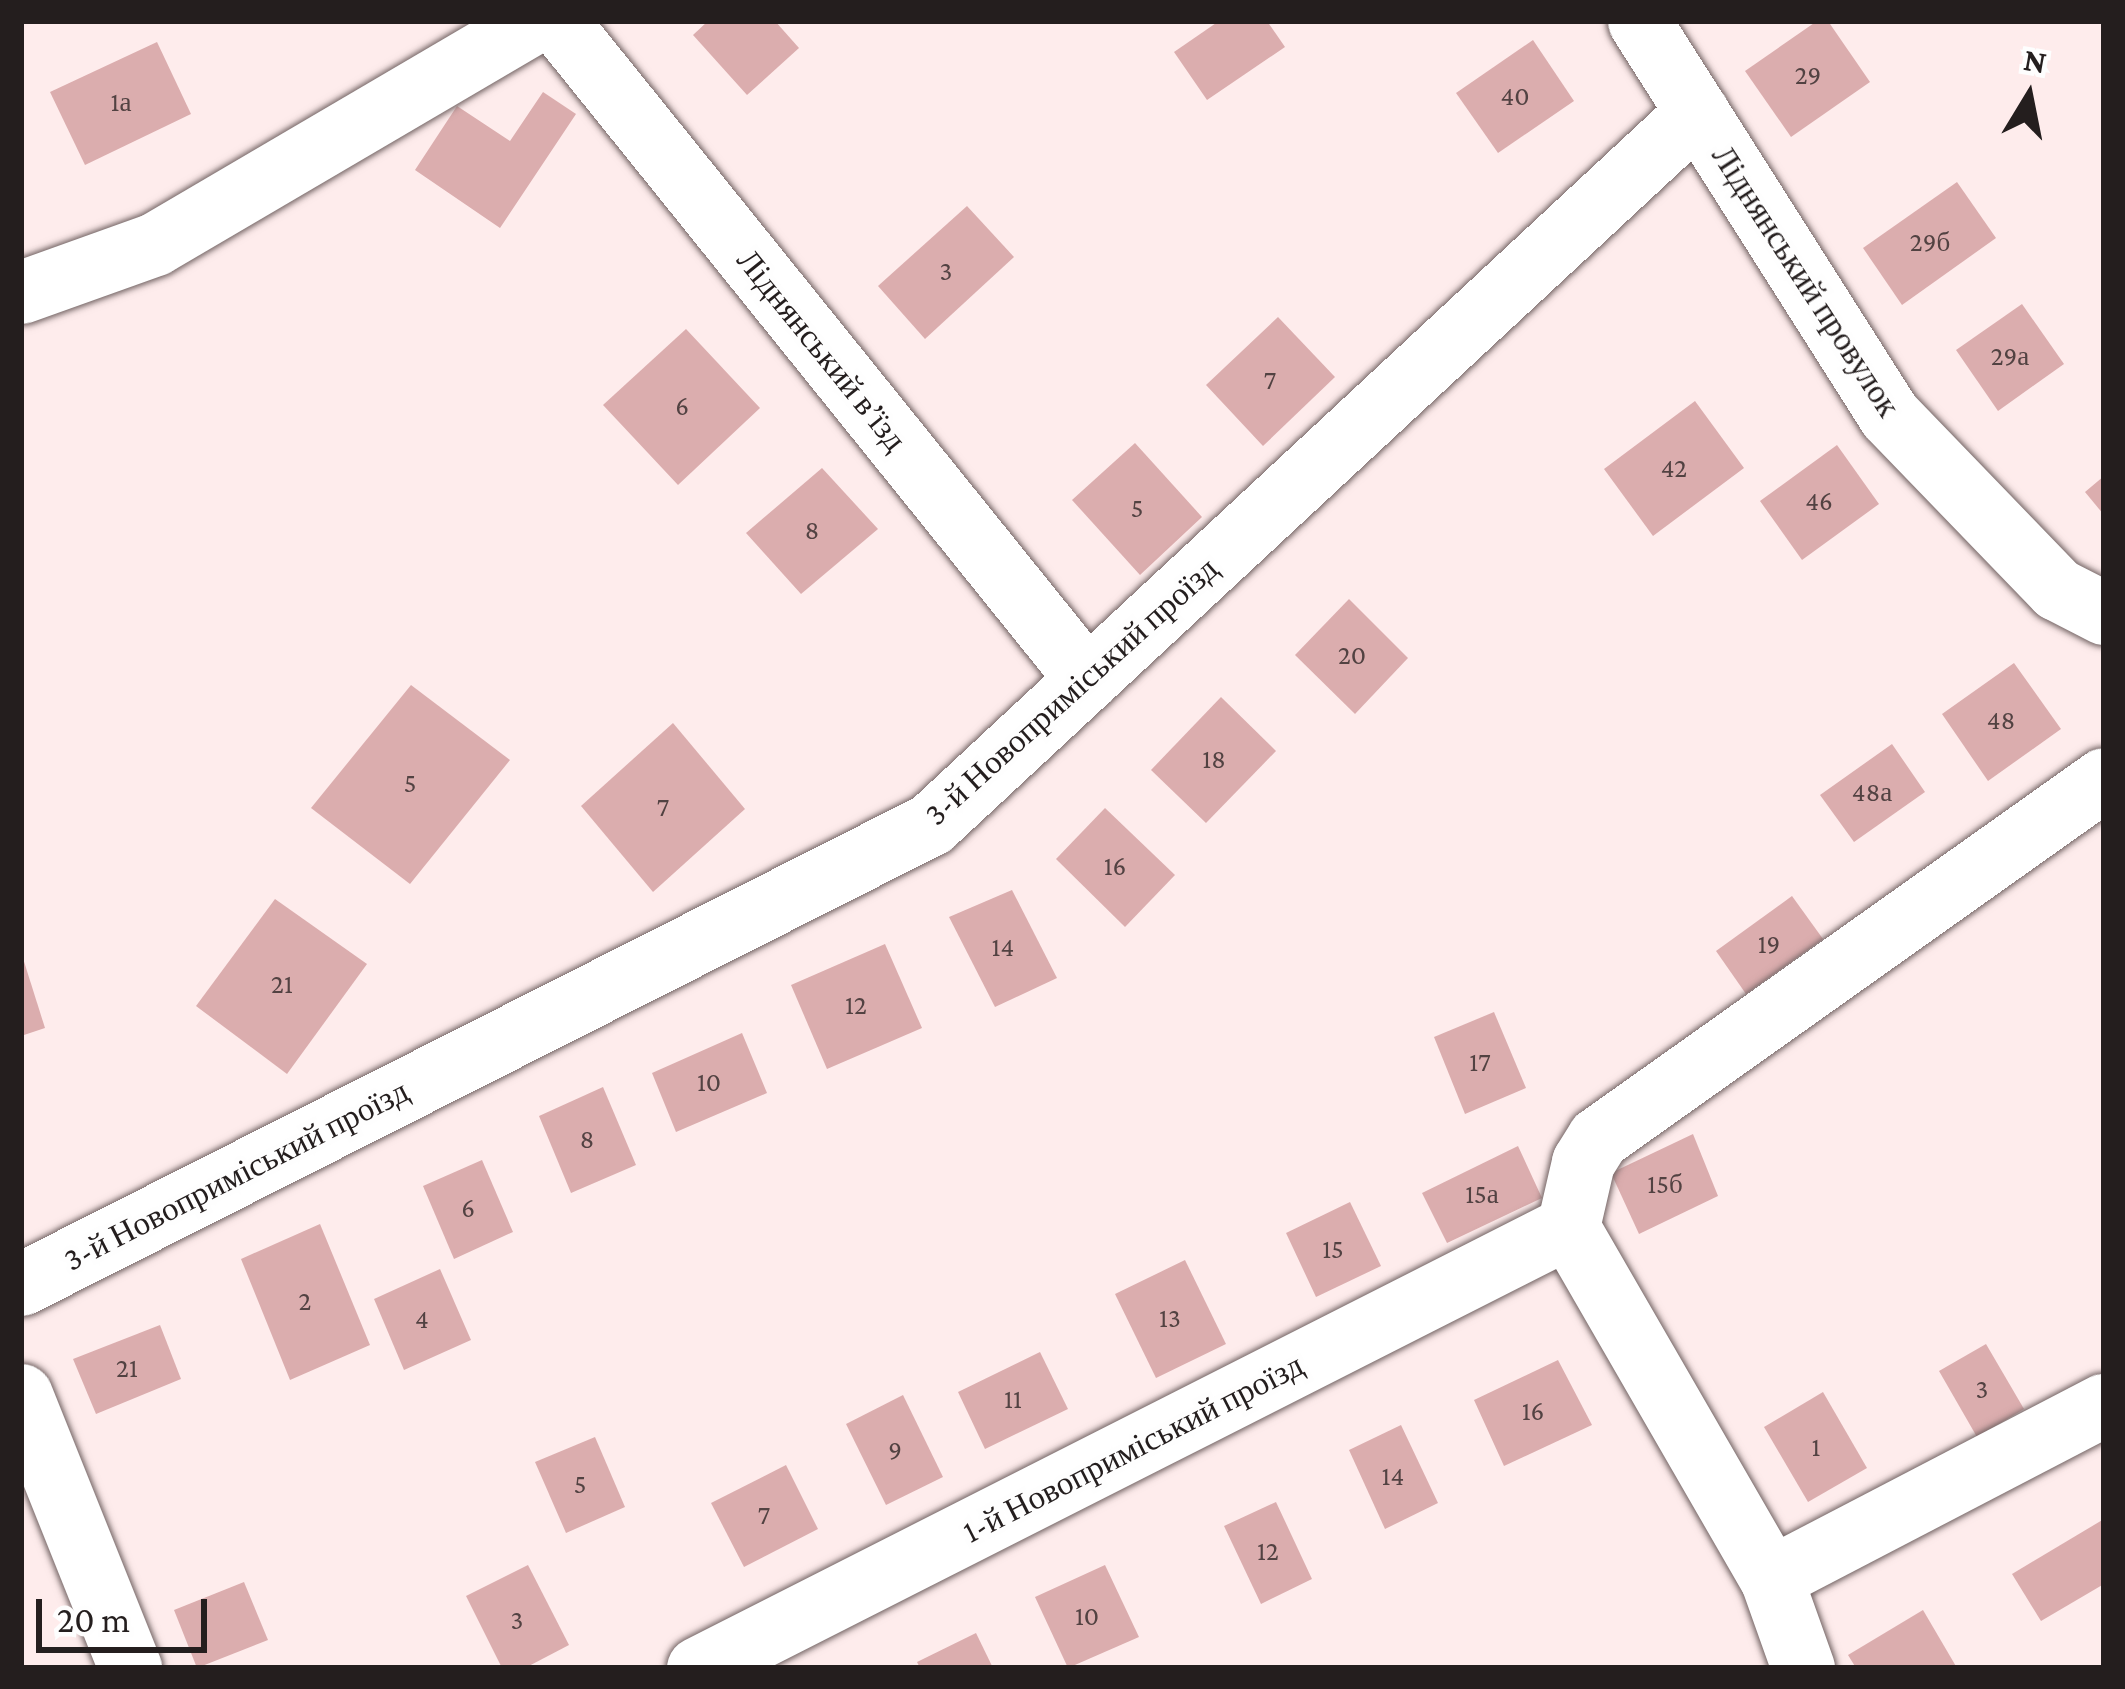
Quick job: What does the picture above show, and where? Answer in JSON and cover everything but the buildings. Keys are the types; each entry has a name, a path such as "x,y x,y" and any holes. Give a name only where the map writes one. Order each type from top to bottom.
{"street":[{"path":"21,292 155,244 535,21"},
{"name":"Ліднянський в’їзд","path":"557,21 1087,679"},
{"name":"Ліднянський провулок","path":"1639,21 1889,415 2057,590 2104,613"},
{"name":"3-й Новоприміський проїзд","path":"21,1284 932,824 1697,112"},
{"path":"1803,1668 1771,1578 1568,1227 1583,1162 1598,1138 2104,779"},
{"name":"1-й Новоприміський проїзд","path":"698,1668 1568,1227"},
{"path":"21,1396 130,1668"},
{"path":"1771,1578 2104,1405"}]}
